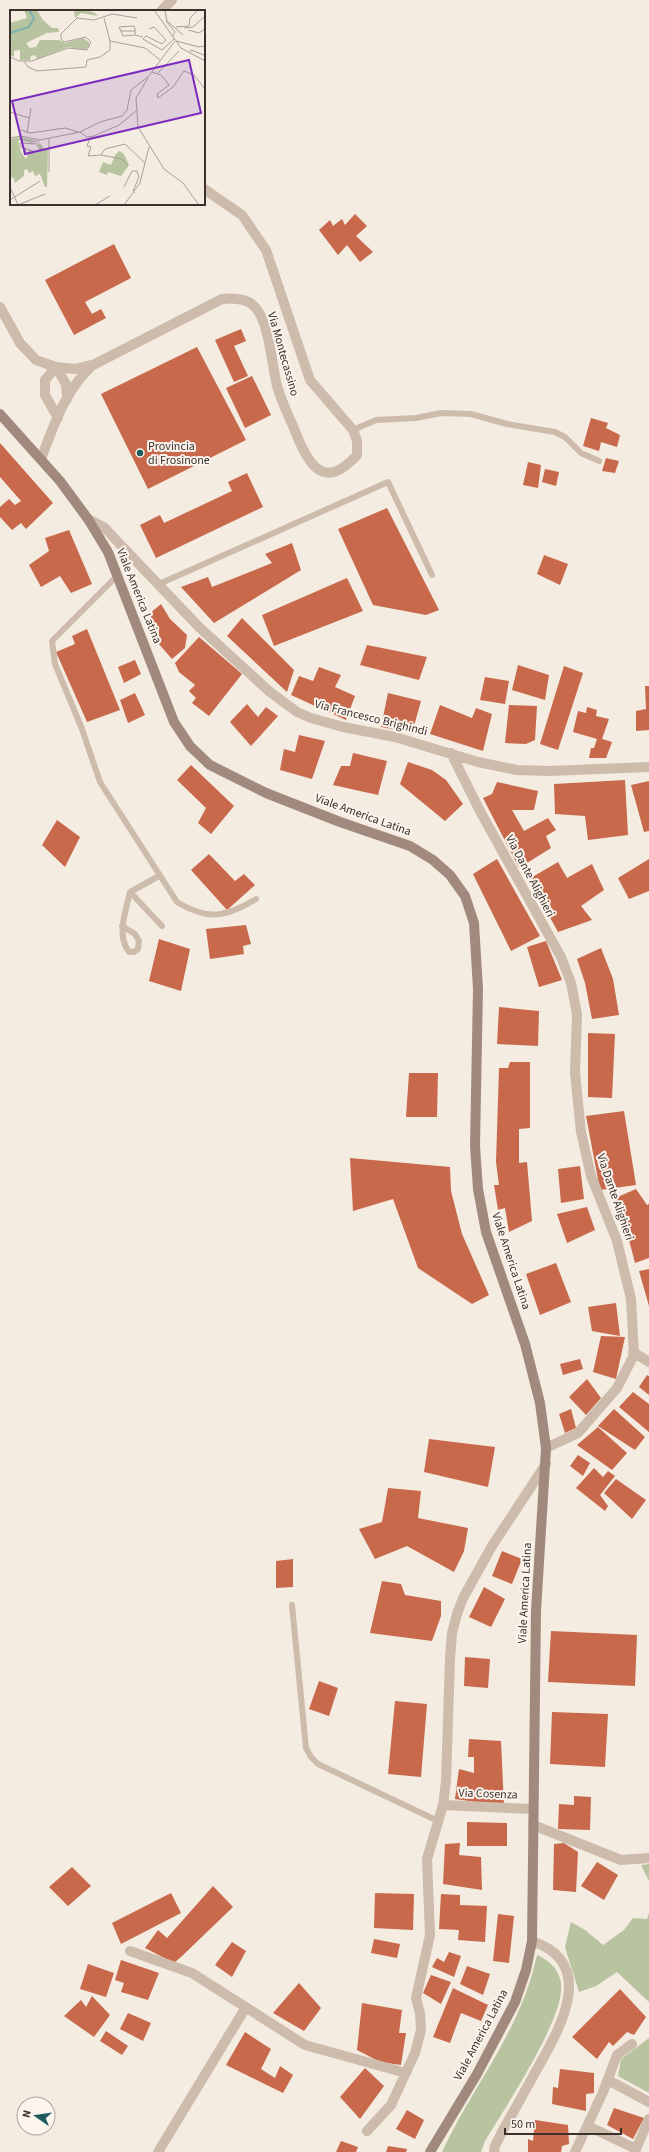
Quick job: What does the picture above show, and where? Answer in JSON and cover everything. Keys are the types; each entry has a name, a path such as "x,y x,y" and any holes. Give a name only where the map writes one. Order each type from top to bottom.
{"main road":[{"name":"Viale America Latina","path":"0,414 60,481 88,519 108,552 174,722 190,746 210,765 266,793 340,822 410,846 433,860 450,875 465,896 474,923 478,989 475,1146 478,1189 486,1232 525,1344 540,1403 546,1448 536,1611 532,1941 526,1970 516,2002 477,2074 430,2152"}],"street":[{"path":"162,10 172,0"},
{"name":"Via Montecassino","path":"41,459 67,400 82,375 93,365 222,299 234,298 255,306 262,316 277,387 304,454 311,464 322,471 335,472 347,465 357,455 357,441 353,430 310,380 266,250 242,214 205,191"},
{"path":"0,308 20,343 36,360 56,367 75,369 93,365"},
{"path":"56,367 66,384 67,400"},
{"path":"56,367 45,380 45,396 58,418"},
{"name":"Via Francesco Brighindi","path":"88,519 105,528 160,584 199,627 270,692 297,712 343,727 395,737 478,762 532,772 640,768 649,766"},
{"name":"Via Dante Alighieri","path":"451,753 484,818 561,957 571,983 577,1014 575,1073 581,1132 591,1176 616,1241 631,1299 634,1355 617,1388 578,1433 546,1448"},
{"path":"633,1352 649,1362"},
{"path":"367,2131 390,2105 415,2053 420,2030 420,2013 416,1998 430,1935 427,1858 443,1805 446,1780 450,1659 452,1633 457,1614 463,1598 492,1546 546,1464"},
{"name":"Via Cosenza","path":"443,1805 533,1809"},
{"path":"533,1825 621,1860 649,1858"},
{"path":"494,2152 503,2130 561,2026 569,1997 568,1973 557,1954 545,1945 532,1941"},
{"path":"130,1950 192,1973 279,2030 305,2045 406,2073"},
{"path":"158,2152 246,2007"},
{"path":"575,2152 608,2080 617,2055 632,2044"},
{"path":"608,2080 649,2102"},
{"path":"588,2126 636,2149 649,2119"}],"lane":[{"path":"353,430 376,420 416,418 441,413 471,414 507,424 555,432 565,437 581,453 599,461"},
{"path":"160,584 388,482 432,575"},
{"path":"117,576 52,641 55,664 82,729 100,782 177,902 190,910 206,914 222,915 240,909 256,899"},
{"path":"122,926 130,892 159,876"},
{"path":"130,892 162,926"},
{"path":"292,1605 306,1748 310,1757 318,1764 438,1821"}],"green space":[{"path":"649,1864 649,1881 641,1865"},
{"path":"649,1913 649,2002 617,1972 596,1986 579,1992 565,1947 571,1922 585,1930 603,1945 624,1930 633,1918 647,1919"},
{"path":"537,1955 546,1960 556,1969 561,1983 560,1998 554,2018 544,2039 519,2086 485,2141 481,2152 442,2152 508,2033 529,1983"},
{"path":"649,2038 649,2093 618,2076 621,2059"}],"building":[{"path":"355,214 367,226 356,236 373,252 360,262 347,245 338,255 319,230 330,220 333,226 342,219 345,225"},
{"path":"114,244 131,278 85,302 92,314 101,309 106,318 74,335 45,280"},
{"path":"241,329 246,341 234,346 248,376 234,382 215,340"},
{"path":"197,347 246,440 148,489 101,394"},
{"path":"252,376 271,415 245,428 226,388"},
{"path":"591,418 608,423 606,428 620,435 617,447 601,442 599,451 583,446"},
{"path":"0,443 53,503 26,529 21,523 12,530 0,517 0,507 9,499 15,505 21,501 0,477"},
{"path":"606,458 619,461 615,473 602,471"},
{"path":"528,462 541,465 538,488 523,485"},
{"path":"545,469 559,472 556,486 542,482"},
{"path":"247,473 263,507 156,558 140,525 160,515 164,523 232,491 228,482"},
{"path":"387,508 439,610 426,615 373,605 338,529"},
{"path":"69,530 92,584 71,593 60,576 41,587 29,565 49,551 45,538"},
{"path":"292,543 301,570 214,623 181,587 208,577 212,587 272,563 265,554"},
{"path":"544,555 568,564 560,585 537,574"},
{"path":"347,578 363,611 274,646 262,615"},
{"path":"161,604 170,619 187,635 185,648 172,659 158,643 159,630 149,614"},
{"path":"242,618 294,670 287,692 227,636"},
{"path":"87,629 120,710 87,722 56,652 75,644 72,636"},
{"path":"199,637 242,674 209,716 192,703 196,698 189,691 195,685 179,672 175,663"},
{"path":"367,645 427,657 419,680 360,665"},
{"path":"135,660 141,674 124,683 118,667"},
{"path":"518,665 549,675 545,700 512,690"},
{"path":"564,666 583,673 558,750 540,744"},
{"path":"319,667 341,675 335,687 355,696 346,720 291,695 299,676 313,681"},
{"path":"485,677 509,681 505,704 480,700"},
{"path":"645,686 649,686 649,730 636,731 636,711 646,709"},
{"path":"135,693 145,715 128,723 120,700"},
{"path":"388,693 421,701 412,733 381,727"},
{"path":"247,704 258,717 266,707 278,716 251,746 230,722"},
{"path":"440,705 472,718 476,708 492,714 483,751 430,734"},
{"path":"509,705 537,706 535,740 526,744 505,743"},
{"path":"587,707 597,710 596,716 609,719 602,739 612,742 606,758 589,758 591,748 594,748 597,739 573,732 578,711 586,713"},
{"path":"299,735 325,741 312,779 280,770 284,749 295,752"},
{"path":"353,753 387,761 378,795 333,785 341,766 350,766"},
{"path":"408,762 432,770 446,780 463,804 445,821 400,784"},
{"path":"191,765 234,806 211,834 198,823 206,808 177,780"},
{"path":"625,780 628,835 588,840 585,816 555,814 554,784"},
{"path":"649,781 649,831 644,832 631,785"},
{"path":"497,782 538,791 534,810 512,810 524,831 548,818 556,830 546,836 551,848 519,868 483,798 492,794"},
{"path":"57,820 80,837 65,867 42,845"},
{"path":"209,854 235,881 244,874 255,885 227,910 191,870"},
{"path":"497,859 540,936 511,951 473,874"},
{"path":"649,859 649,891 629,899 618,878"},
{"path":"558,862 567,878 592,864 604,890 581,906 592,920 558,932 529,879"},
{"path":"246,925 251,944 243,946 244,954 210,959 206,929"},
{"path":"159,939 190,949 181,991 149,981"},
{"path":"546,941 562,980 539,987 527,947"},
{"path":"601,948 613,979 619,1015 592,1019 585,983 577,959"},
{"path":"499,1007 539,1011 538,1046 497,1044"},
{"path":"588,1033 615,1034 612,1098 588,1097"},
{"path":"510,1062 530,1062 530,1128 519,1129 519,1163 527,1162 532,1221 509,1232 505,1208 498,1210 494,1185 499,1185 496,1162 499,1068 508,1068"},
{"path":"409,1073 438,1073 437,1117 406,1117"},
{"path":"624,1111 636,1185 600,1190 586,1116"},
{"path":"350,1158 450,1167 451,1191 462,1234 489,1295 472,1304 418,1268 393,1199 353,1211"},
{"path":"580,1166 584,1199 561,1203 558,1169"},
{"path":"636,1189 647,1205 649,1204 649,1258 635,1263 627,1232 613,1199"},
{"path":"587,1207 595,1230 567,1243 557,1214"},
{"path":"556,1263 571,1302 540,1315 526,1274"},
{"path":"649,1269 649,1306 639,1271"},
{"path":"616,1303 620,1336 592,1331 588,1307"},
{"path":"601,1336 625,1337 616,1379 593,1372"},
{"path":"580,1359 583,1369 563,1375 560,1364"},
{"path":"647,1375 649,1376 649,1395 639,1387"},
{"path":"587,1379 601,1398 586,1415 569,1397"},
{"path":"633,1392 649,1404 649,1432 619,1407"},
{"path":"571,1409 576,1428 565,1433 559,1414"},
{"path":"614,1409 645,1437 635,1450 598,1426"},
{"path":"598,1427 627,1453 612,1470 577,1445"},
{"path":"429,1439 495,1447 488,1487 424,1472"},
{"path":"578,1455 590,1463 583,1476 570,1466"},
{"path":"594,1468 603,1477 608,1471 615,1476 600,1495 608,1506 605,1511 576,1488"},
{"path":"616,1479 646,1500 632,1519 604,1493"},
{"path":"388,1488 421,1491 418,1518 468,1528 464,1551 454,1572 407,1546 375,1559 359,1529 382,1522"},
{"path":"502,1551 522,1559 512,1584 492,1576"},
{"path":"293,1559 293,1587 276,1588 276,1561"},
{"path":"382,1581 401,1584 405,1595 441,1601 441,1616 432,1641 370,1633"},
{"path":"484,1587 505,1599 491,1627 469,1617"},
{"path":"551,1631 637,1635 635,1686 548,1682"},
{"path":"465,1657 490,1659 488,1688 464,1686"},
{"path":"319,1681 338,1688 329,1716 309,1709"},
{"path":"395,1701 427,1704 421,1777 388,1774"},
{"path":"552,1712 608,1714 605,1767 550,1764"},
{"path":"469,1739 501,1741 504,1806 455,1799 459,1769 474,1773 474,1757 468,1757"},
{"path":"574,1796 591,1797 590,1830 558,1829 559,1804 574,1805"},
{"path":"467,1822 507,1823 507,1846 467,1846"},
{"path":"460,1843 459,1855 481,1857 482,1890 443,1884 445,1844"},
{"path":"564,1843 578,1852 576,1892 553,1890 554,1844"},
{"path":"597,1862 618,1875 604,1900 581,1886"},
{"path":"72,1867 91,1886 68,1906 49,1887"},
{"path":"213,1886 233,1907 182,1956 174,1963 145,1948 158,1930 167,1938"},
{"path":"171,1893 181,1913 121,1944 112,1923"},
{"path":"375,1893 414,1894 413,1930 374,1928"},
{"path":"441,1894 460,1895 460,1905 487,1906 485,1942 458,1940 459,1930 439,1929"},
{"path":"498,1914 514,1916 509,1963 493,1961"},
{"path":"374,1939 400,1944 397,1958 371,1953"},
{"path":"232,1942 246,1951 232,1977 215,1965"},
{"path":"449,1952 461,1956 454,1977 432,1967 437,1958 444,1962"},
{"path":"121,1960 159,1973 148,2000 121,1992 124,1983 115,1980"},
{"path":"88,1964 114,1973 106,1997 80,1989"},
{"path":"467,1966 490,1974 483,1995 460,1984"},
{"path":"431,1975 451,1982 441,2004 423,1993"},
{"path":"299,1983 321,2008 304,2031 273,2013"},
{"path":"453,1988 488,2005 481,2021 461,2013 450,2043 433,2037"},
{"path":"620,1989 646,2017 634,2035 627,2032 613,2046 609,2042 597,2059 572,2037"},
{"path":"92,1996 110,2015 94,2037 64,2016 81,2000 86,2007"},
{"path":"362,2003 402,2010 399,2033 406,2033 401,2065 380,2062 357,2050"},
{"path":"128,2013 151,2023 143,2041 120,2029"},
{"path":"106,2031 128,2046 122,2055 100,2041"},
{"path":"245,2032 271,2049 261,2069 275,2078 280,2066 293,2075 283,2093 226,2065"},
{"path":"365,2068 384,2086 360,2119 340,2097"},
{"path":"560,2069 594,2073 594,2093 586,2094 586,2111 552,2104 553,2087 558,2088"},
{"path":"614,2108 644,2118 633,2139 607,2125"},
{"path":"407,2110 424,2120 415,2139 396,2129"},
{"path":"535,2120 568,2125 569,2144 562,2146 561,2152 528,2152 528,2139 533,2141"},
{"path":"341,2141 358,2147 356,2152 336,2152"},
{"path":"388,2146 407,2149 406,2152 386,2152"}],"place":[{"name":"Provincia di Frosinone","path":"140,453"}]}
